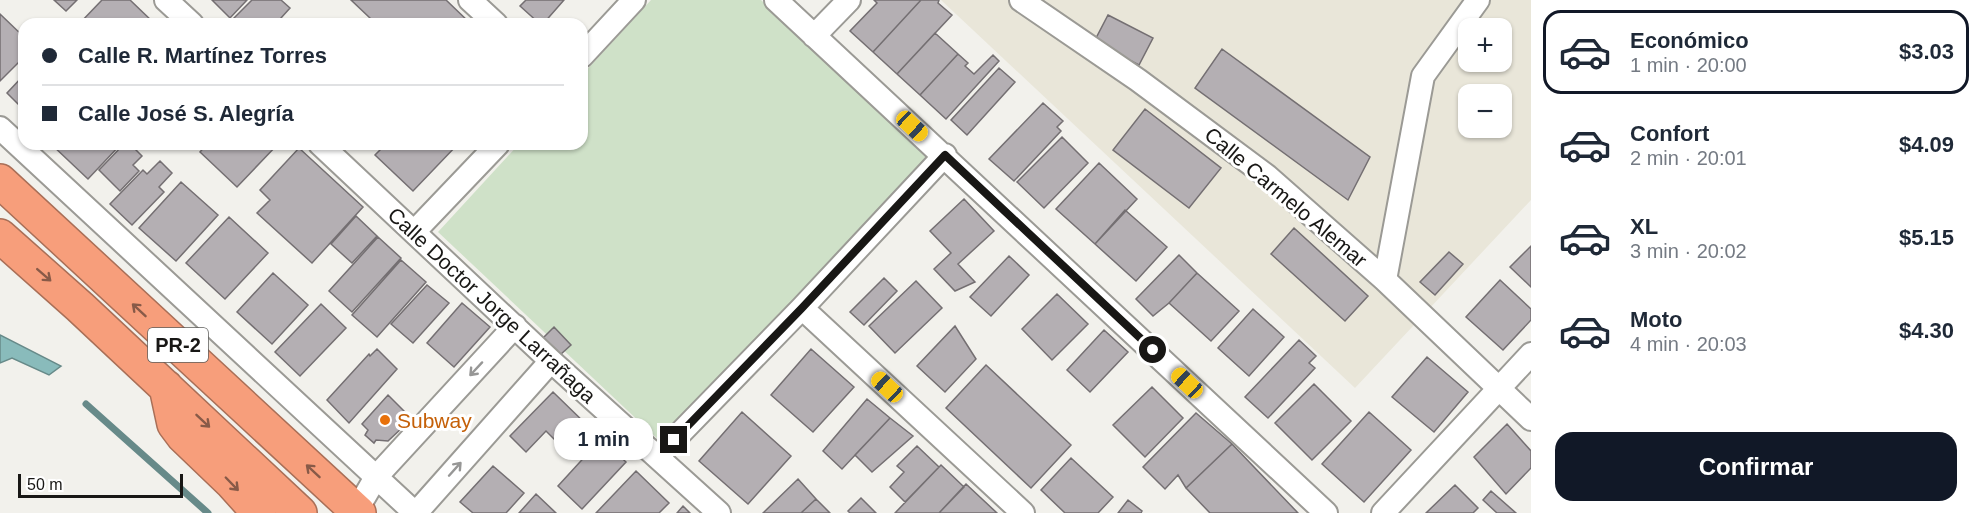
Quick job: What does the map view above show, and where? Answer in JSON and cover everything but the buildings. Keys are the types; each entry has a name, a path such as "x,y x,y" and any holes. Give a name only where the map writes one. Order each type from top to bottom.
{"highway":[{"name":"PR-2","path":"0,180 357,512"},
{"name":"PR-2","path":"0,236 300,513"},
{"path":"166,387 174,424 259,513"}],"street":[{"path":"166,0 186,18"},
{"path":"470,0 490,18"},
{"path":"588,50 634,0"},
{"path":"776,0 945,155 1326,513"},
{"path":"814,36 849,0"},
{"name":"Calle Carmelo Alemar","path":"1021,0 1138,80 1267,176 1385,280 1531,419"},
{"path":"1385,280 1423,76 1478,0"},
{"path":"0,128 18,145"},
{"path":"24,150 416,513 551,361"},
{"name":"Calle Doctor Jorge Larrañaga","path":"326,150 551,361 718,513"},
{"path":"414,232 492,150"},
{"path":"658,456 802,308 945,155"},
{"path":"802,308 1023,513"},
{"path":"357,512 376,477 515,326"},
{"path":"1383,513 1531,354"}],"shaded area":[{"path":"941,0 1531,0 1531,200 1355,388"}],"green space":[{"path":"651,0 761,0 931,156 662,443 438,232 513,150 588,150 588,68"}],"water":[{"path":"0,335 61,366 49,375 12,358 0,363"}],"waterway":[{"path":"86,404 208,513"}],"place":[{"name":"Subway","path":"385,420"}],"route":[{"path":"674,440 802,308 945,155 1153,350"}]}
